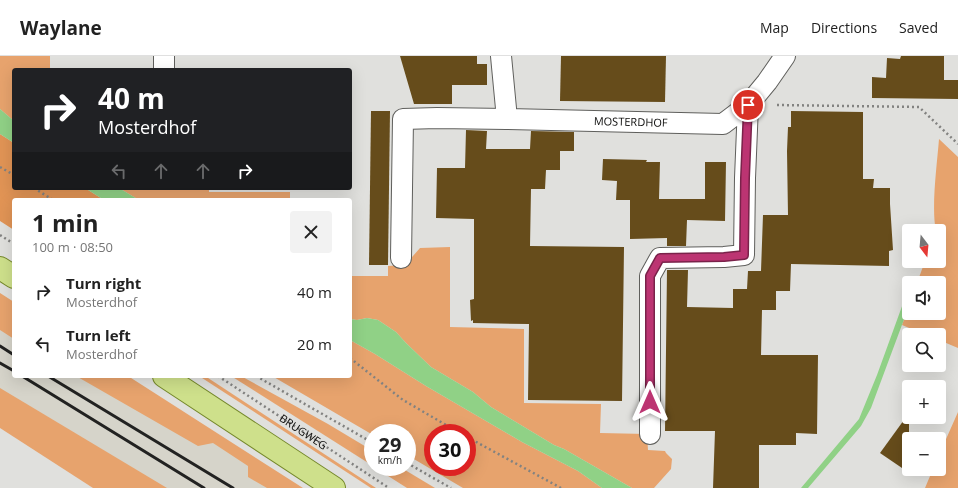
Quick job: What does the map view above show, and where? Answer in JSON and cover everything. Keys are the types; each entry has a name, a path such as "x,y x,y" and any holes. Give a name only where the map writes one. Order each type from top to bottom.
{"main road":[{"path":"0,268 12,276"},
{"path":"167,378 334,488"}],"street":[{"path":"164,56 164,68"},
{"path":"501,56 507,119"},
{"name":"MOSTERDHOF","path":"401,258 403,119 507,119 723,124 748,105 767,82 785,56"},
{"path":"650,434 650,276 660,258 724,257 744,255 748,105"}],"path":[{"path":"748,105 919,107 958,144"},
{"path":"0,167 12,174"},
{"path":"37,190 49,198"},
{"path":"0,235 12,243"},
{"path":"352,359 381,384 403,400 444,424"},
{"name":"BRUGWEG","path":"221,378 389,488"},
{"name":"BRUGWEG","path":"259,378 364,438"},
{"path":"476,442 561,488"},
{"path":"416,468 452,488"}],"shaded area":[{"path":"0,56 50,56 50,68 12,68 12,119 0,109"},
{"path":"0,109 12,119 12,142 0,134"},
{"path":"0,134 12,142 12,190 88,190 101,198 12,198 12,229 0,221"},
{"path":"939,139 958,157 958,348 946,343 946,328 909,328 902,325 904,320 946,320 946,276 920,276 922,268 946,268 946,224 935,224 935,186"},
{"path":"88,190 122,190 136,198 101,198"},
{"path":"122,190 290,192 290,198 136,198"},
{"path":"450,247 450,327 524,329 524,403 601,404 600,433 647,434 648,450 665,451 672,459 671,469 654,488 632,488 564,449 554,445 491,407 473,392 431,367 396,332 378,320 367,318 352,319 352,276 388,276 388,266 405,265 420,248"},
{"path":"0,293 12,301 12,338 0,330"},
{"path":"0,295 12,303 12,378 128,378 298,488 148,488 0,397"},
{"path":"902,306 902,320 904,320 871,408 861,426 808,488 801,488 859,419"},
{"path":"367,318 378,320 396,332 431,367 473,392 491,407 554,445 564,449 632,488 602,488 578,471 522,442 352,341 352,319"},
{"path":"352,341 522,442 578,471 602,488 463,488 443,476 476,476 476,424 424,424 424,465 416,460 416,424 364,424 364,430 275,378 352,378"},
{"path":"79,378 131,378 303,488 267,488 248,477 248,466 213,443 198,446"},
{"path":"202,378 208,378 376,488 371,488"},
{"path":"234,378 245,378 364,446 364,460"},
{"path":"0,388 167,488 93,488 0,428"},
{"path":"958,412 958,488 925,488 930,476 946,476 946,439"},
{"path":"388,476 415,476 435,488 407,488"}],"building":[{"path":"400,56 477,56 477,64 487,64 487,85 452,85 452,104 414,104"},
{"path":"561,56 666,56 665,102 560,101"},
{"path":"901,56 944,56 944,80 958,80 958,99 872,98 872,77 886,78 887,58 900,59"},
{"path":"371,111 390,111 388,265 369,265"},
{"path":"791,111 863,112 863,179 874,179 873,188 890,188 893,250 889,251 889,266 791,264 790,291 776,291 776,310 762,310 761,355 818,355 817,434 796,433 796,445 759,445 759,488 713,488 715,431 665,431 667,270 688,270 687,307 733,308 733,289 747,289 748,271 761,271 763,215 788,215 787,151 788,127 791,127"},
{"path":"466,130 487,131 486,149 530,149 531,131 574,132 574,151 560,151 560,170 546,170 545,189 531,189 530,246 624,247 622,401 528,400 529,324 473,323 473,320 471,321 470,300 474,299 474,219 436,218 437,168 465,168"},
{"path":"603,159 647,160 646,162 660,162 659,199 705,199 705,162 726,162 725,221 687,220 686,246 667,246 667,238 630,239 630,200 616,200 617,181 602,180"},
{"path":"902,423 902,424 909,424 909,432 902,432 902,468 880,453"}],"railway":[{"path":"0,346 12,354"},
{"path":"0,363 12,370"},
{"path":"25,378 204,488"},
{"path":"51,378 233,488"}],"route":[{"path":"650,402 650,276 660,258 724,257 744,255 748,105"}]}
